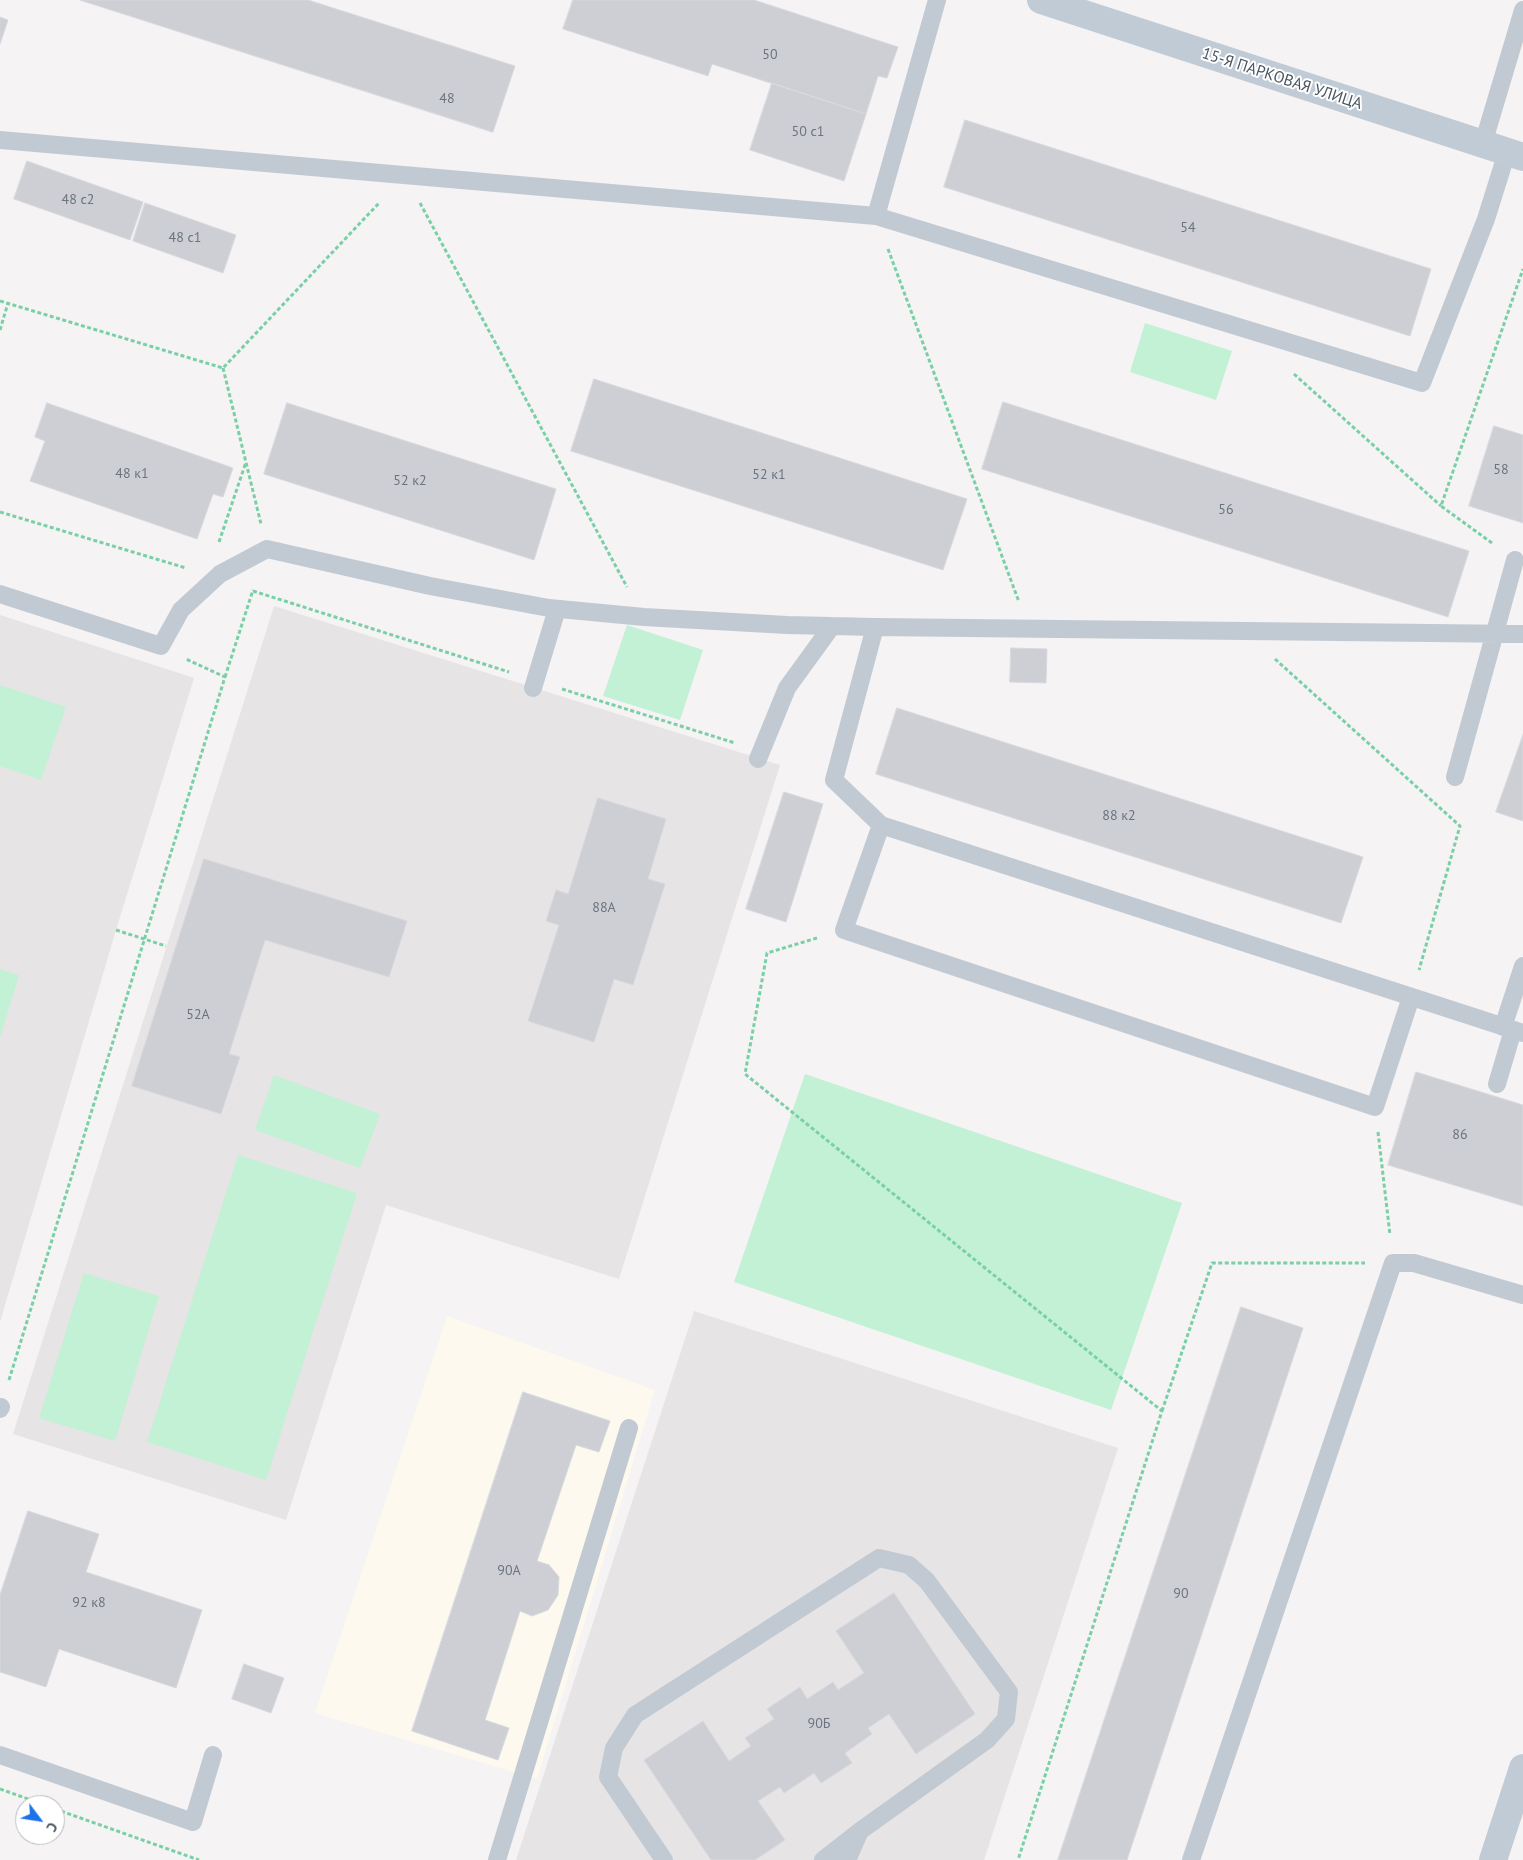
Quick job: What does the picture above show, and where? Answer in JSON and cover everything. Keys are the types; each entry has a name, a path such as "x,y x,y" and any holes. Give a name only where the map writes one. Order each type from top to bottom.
{"street":[{"name":"15-Я ПАРКОВАЯ УЛИЦА","path":"1041,0 1504,151"},
{"path":"1493,1860 1523,1768"}],"lane":[{"path":"876,216 937,0"},
{"path":"0,141 876,216 1422,383 1486,219 1504,151 1523,10"},
{"path":"0,594 161,646 181,610 220,574 266,549 430,586 557,609 644,617 875,627 1523,634"},
{"path":"1455,777 1515,560"},
{"path":"534,684 557,609"},
{"path":"758,759 787,688 832,626"},
{"path":"875,627 834,780 881,825 1513,1030"},
{"path":"881,825 844,930 1375,1107 1412,997"},
{"path":"1497,1084 1513,1030 1523,966"},
{"path":"1191,1860 1393,1263 1414,1263 1523,1295"},
{"path":"497,1860 629,1428"},
{"path":"664,1860 608,1777 614,1748 635,1715 879,1558 909,1565 927,1581 1009,1692 1006,1719 987,1740 860,1831 823,1860"},
{"path":"0,1755 193,1822 212,1755"},
{"path":"847,1860 860,1831"}],"path":[{"path":"223,368 405,175 644,617"},
{"path":"876,216 1029,628"},
{"path":"1441,506 1523,269"},
{"path":"0,301 223,368"},
{"path":"0,330 8,303"},
{"path":"0,1408 266,549 223,368"},
{"path":"1288,368 1441,506 1515,560"},
{"path":"217,546 246,462"},
{"path":"0,512 189,568"},
{"path":"253,591 534,684 736,744"},
{"path":"1243,631 1460,826 1412,997"},
{"path":"161,646 225,677"},
{"path":"116,930 166,946"},
{"path":"844,930 767,953 745,1074 1162,1411"},
{"path":"1018,1860 1162,1411 1212,1263 1393,1263 1375,1107"},
{"path":"0,1789 17,1795"},
{"path":"65,1813 199,1860"}],"shaded area":[{"path":"274,606 780,765 619,1279 386,1205 286,1520 13,1434"},
{"path":"0,615 194,678 116,930 0,1322"},
{"path":"694,1311 1118,1448 984,1860 516,1860"},
{"path":"447,1316 655,1390 537,1779 315,1713"}],"green space":[{"path":"1145,323 1232,351 1216,400 1130,372"},
{"path":"627,625 703,650 680,720 603,696"},
{"path":"0,685 66,707 41,780 0,766"},
{"path":"0,969 19,975 0,1037"},
{"path":"805,1074 1182,1203 1111,1410 734,1282"},
{"path":"274,1075 380,1114 360,1168 255,1130"},
{"path":"238,1155 357,1193 266,1480 147,1442"},
{"path":"84,1273 159,1296 115,1441 39,1418"}],"building":[{"path":"80,0 308,0 515,66 493,132"},
{"path":"573,0 754,0 898,47 887,78 878,76 866,114 712,64 708,76 563,29"},
{"path":"0,17 8,20 0,44"},
{"path":"772,83 866,114 844,181 750,150"},
{"path":"965,120 1431,269 1410,336 944,187"},
{"path":"27,161 143,202 130,240 14,199"},
{"path":"145,203 236,235 223,273 133,241"},
{"path":"594,379 967,499 943,570 571,451"},
{"path":"1003,402 1469,551 1448,617 982,469"},
{"path":"47,403 233,468 223,497 213,494 197,539 30,481 45,441 35,437"},
{"path":"287,403 556,489 534,560 264,474"},
{"path":"1494,426 1523,435 1523,523 1469,506"},
{"path":"1011,648 1047,649 1046,683 1010,682"},
{"path":"897,708 1363,857 1341,923 876,774"},
{"path":"1523,735 1523,821 1496,812"},
{"path":"784,792 823,804 786,922 746,909"},
{"path":"598,798 666,819 648,879 665,884 633,985 614,979 594,1042 528,1021 559,925 546,921 556,890 568,894"},
{"path":"204,859 407,921 389,977 265,940 229,1054 240,1057 221,1114 132,1086"},
{"path":"1416,1072 1523,1105 1523,1206 1388,1165"},
{"path":"1241,1307 1303,1328 1127,1860 1058,1860"},
{"path":"523,1392 610,1421 599,1452 576,1445 537,1561 549,1565 559,1577 558,1595 548,1610 532,1616 520,1611 485,1720 509,1728 498,1760 412,1731"},
{"path":"28,1511 99,1534 86,1572 202,1610 176,1688 59,1649 46,1687 0,1672 0,1595"},
{"path":"894,1593 975,1714 916,1754 889,1714 868,1728 872,1734 845,1753 852,1763 821,1783 814,1773 784,1793 780,1787 758,1801 785,1840 755,1860 711,1860 644,1760 703,1721 729,1761 751,1746 745,1738 774,1719 767,1709 800,1687 807,1699 833,1682 838,1690 864,1673 836,1631"},
{"path":"244,1664 284,1678 271,1713 232,1699"}]}
